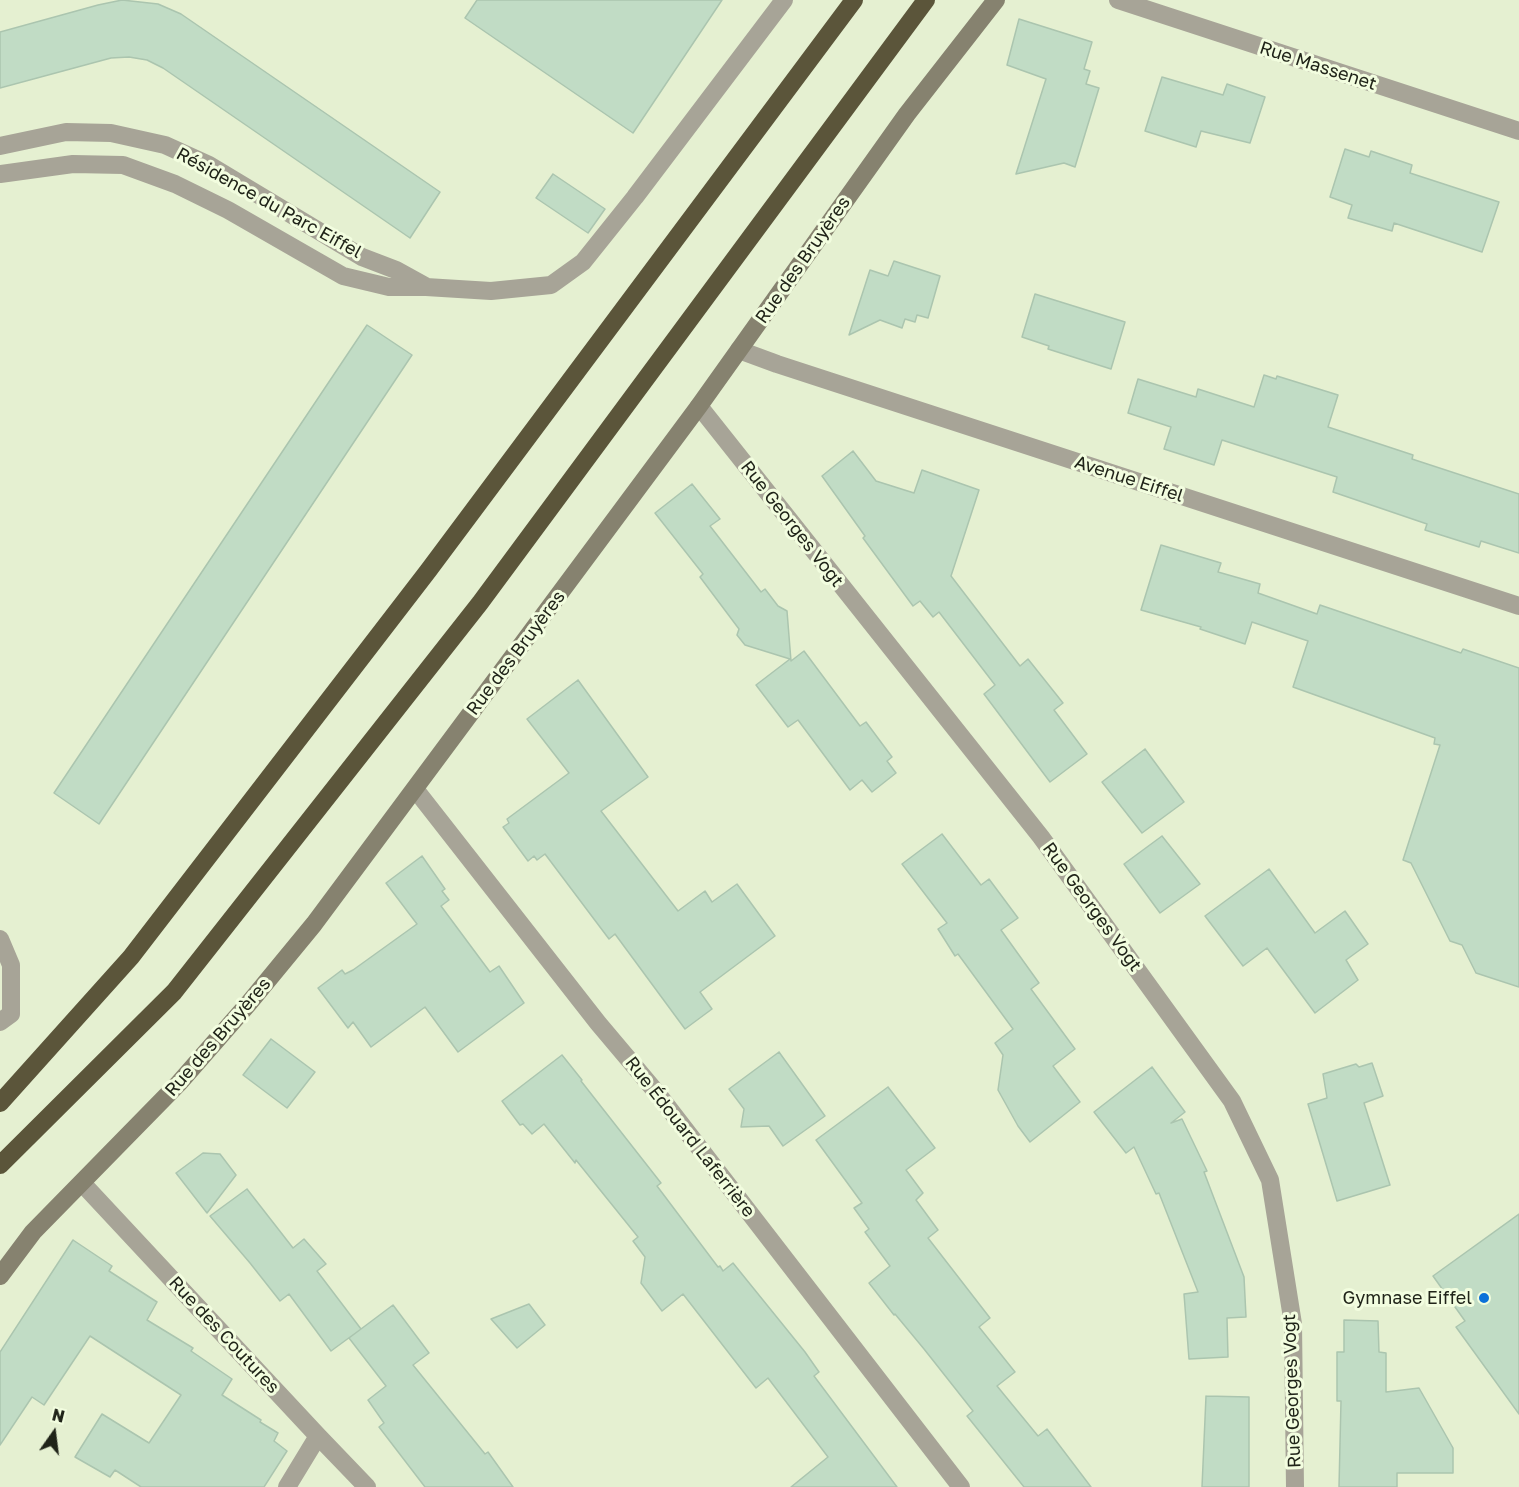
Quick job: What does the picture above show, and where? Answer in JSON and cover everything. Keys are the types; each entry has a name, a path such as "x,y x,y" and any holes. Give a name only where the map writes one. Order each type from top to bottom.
{"highway":[{"path":"0,1103 138,948 428,571 854,0"},
{"path":"0,1165 174,992 480,603 926,0"}],"street":[{"name":"Résidence du Parc Eiffel","path":"0,174 73,164 123,165 175,184 228,210 343,276 389,287 491,291 551,285 583,262 784,0"},
{"name":"Rue des Bruyères","path":"0,1276 33,1232 179,1083 314,924 699,406 907,114 996,0"},
{"name":"Rue Massenet","path":"1118,0 1519,131"},
{"name":"Résidence du Parc Eiffel","path":"0,146 66,132 111,133 165,145 209,165 362,256 396,270 426,287"},
{"name":"Avenue Eiffel","path":"739,350 1519,606"},
{"name":"Rue Georges Vogt","path":"699,406 1041,837 1232,1101 1270,1180 1293,1324 1295,1487"},
{"name":"Rue Édouard Laferrière","path":"415,789 598,1023 657,1093 961,1487"},
{"path":"0,939 11,965 6,1018"},
{"name":"Rue des Coutures","path":"82,1183 367,1487"},
{"path":"287,1487 318,1436"}],"building":[{"path":"122,0 158,4 181,14 440,192 410,238 163,68 147,60 129,57 111,58 0,88 0,32"},
{"path":"477,0 722,0 633,133 465,18"},
{"path":"1019,19 1092,42 1084,69 1090,71 1086,84 1099,88 1075,167 1064,163 1016,174 1046,79 1007,65"},
{"path":"1162,77 1223,95 1227,84 1265,97 1250,143 1201,131 1196,147 1145,131"},
{"path":"1345,149 1369,157 1371,151 1412,165 1410,173 1499,202 1482,252 1394,223 1392,231 1348,218 1352,205 1330,197"},
{"path":"553,174 605,209 588,233 536,198"},
{"path":"894,261 940,276 928,318 917,315 915,322 905,319 902,328 880,320 849,335 870,270 888,276"},
{"path":"1035,294 1125,322 1111,369 1048,349 1049,346 1022,337"},
{"path":"367,325 412,355 99,824 54,793"},
{"path":"1264,375 1276,379 1277,376 1338,395 1328,427 1413,455 1412,459 1519,494 1519,553 1481,541 1479,547 1425,530 1427,524 1333,492 1337,477 1222,440 1214,465 1164,449 1171,427 1128,413 1138,379 1196,397 1198,389 1254,407"},
{"path":"853,451 876,481 914,493 922,470 979,490 951,576 1020,666 1028,659 1063,703 1054,710 1087,754 1050,782 984,694 995,685 939,612 933,617 920,601 913,606 863,538 865,536 822,476"},
{"path":"692,484 720,519 710,526 761,592 765,589 778,606 787,611 791,661 804,651 860,726 866,722 892,757 887,761 896,773 872,792 862,780 850,790 798,720 788,727 756,685 790,659 745,645 737,635 739,629 700,577 703,574 655,513"},
{"path":"1161,545 1221,563 1218,572 1260,584 1258,593 1317,614 1320,605 1461,653 1463,649 1519,668 1519,987 1476,973 1462,945 1450,941 1411,863 1403,860 1440,745 1434,744 1435,738 1293,687 1308,641 1252,622 1245,644 1200,629 1201,627 1141,610"},
{"path":"578,680 648,777 601,811 678,911 705,891 712,902 737,884 775,936 700,992 712,1009 685,1029 615,934 609,939 545,854 537,860 534,856 528,861 503,827 509,823 507,819 569,773 527,719"},
{"path":"1145,749 1184,802 1142,833 1102,782"},
{"path":"942,834 981,885 989,879 1018,918 1001,930 1039,983 1031,989 1075,1049 1053,1066 1080,1102 1030,1142 1018,1126 998,1090 1003,1055 995,1043 1013,1029 958,954 955,956 938,929 947,923 902,864"},
{"path":"1162,836 1200,884 1160,913 1124,864"},
{"path":"422,856 445,889 442,891 449,900 441,906 490,972 499,966 524,1003 458,1052 425,1007 371,1047 353,1022 348,1028 318,988 342,970 345,974 353,970 417,924 386,883"},
{"path":"1269,869 1315,933 1345,911 1368,944 1346,960 1358,980 1315,1013 1267,948 1243,966 1205,916"},
{"path":"271,1039 315,1072 287,1108 243,1075"},
{"path":"779,1052 825,1116 783,1146 769,1126 741,1127 744,1109 729,1089"},
{"path":"562,1055 661,1183 657,1186 718,1267 720,1266 723,1271 733,1263 805,1352 819,1372 814,1376 897,1487 791,1487 828,1457 768,1378 756,1388 683,1294 662,1311 641,1283 645,1257 633,1241 638,1237 544,1124 532,1134 523,1124 520,1125 502,1101"},
{"path":"1372,1063 1383,1096 1364,1103 1390,1185 1337,1201 1308,1104 1327,1098 1323,1074 1356,1064 1359,1067"},
{"path":"1152,1067 1185,1112 1171,1123 1182,1119 1207,1171 1204,1172 1244,1277 1246,1317 1227,1318 1228,1357 1189,1359 1184,1294 1198,1292 1159,1193 1156,1194 1134,1147 1126,1153 1094,1112"},
{"path":"888,1087 935,1148 906,1170 923,1193 916,1200 938,1230 928,1238 990,1318 979,1327 1015,1372 997,1386 1038,1436 1047,1429 1091,1487 1024,1487 967,1416 973,1411 869,1283 890,1266 865,1232 869,1229 854,1208 862,1203 816,1140"},
{"path":"203,1153 220,1154 236,1175 207,1213 176,1173"},
{"path":"247,1189 293,1248 304,1239 326,1264 317,1271 361,1329 331,1351 289,1294 280,1301 210,1216"},
{"name":"Gymnase Eiffel","path":"1519,1214 1519,1414 1456,1327 1465,1321 1433,1276"},
{"path":"73,1240 112,1266 109,1271 157,1302 147,1320 193,1348 191,1351 232,1379 222,1395 278,1433 274,1441 287,1451 264,1487 141,1487 115,1470 110,1477 75,1457 102,1414 149,1443 181,1395 90,1336 44,1405 32,1397 0,1445 0,1352"},
{"path":"529,1304 545,1325 517,1348 491,1319"},
{"path":"393,1305 429,1353 413,1365 485,1454 488,1452 513,1487 425,1487 379,1427 384,1423 368,1400 386,1386 349,1338"},
{"path":"1344,1320 1378,1321 1379,1352 1386,1353 1386,1392 1419,1388 1453,1448 1453,1473 1397,1473 1397,1487 1339,1487 1341,1401 1337,1401 1337,1352 1344,1352"},
{"path":"1206,1396 1249,1397 1249,1487 1202,1487"}],"place":[{"name":"Gymnase Eiffel","path":"1484,1298"}]}
